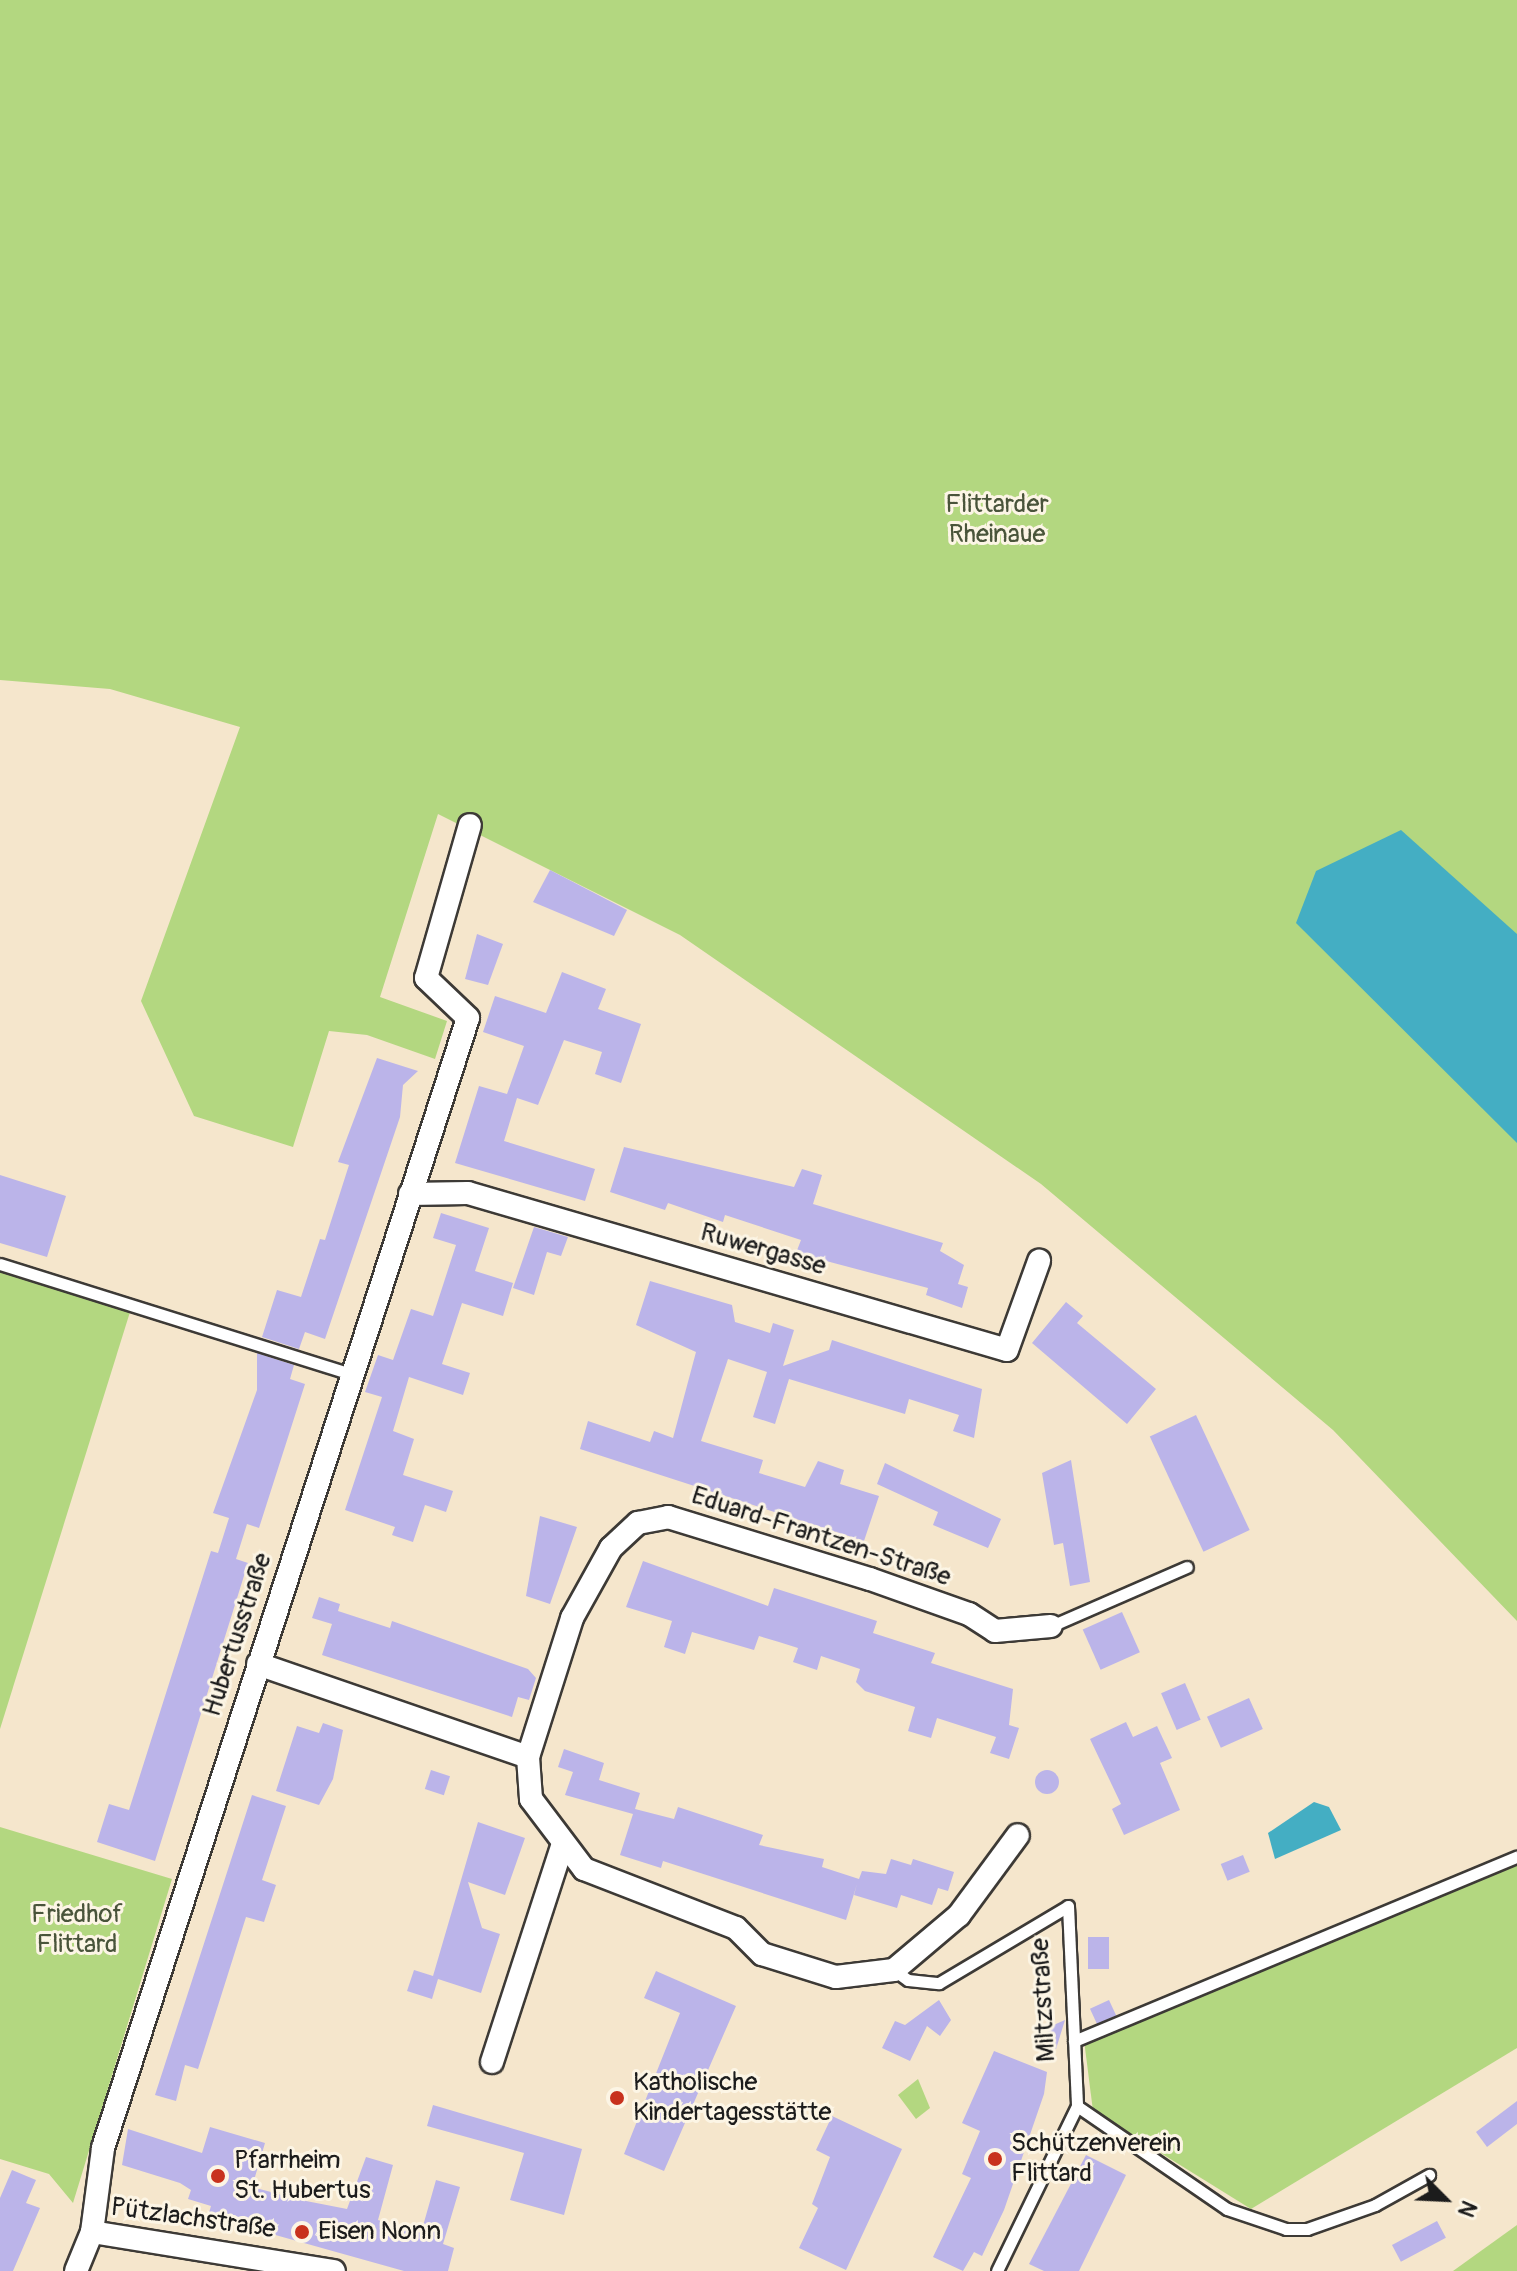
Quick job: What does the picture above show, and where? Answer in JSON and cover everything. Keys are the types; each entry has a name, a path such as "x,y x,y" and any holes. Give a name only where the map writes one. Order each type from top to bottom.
{"street":[{"name":"Hubertusstraße","path":"76,2271 92,2232 103,2148 468,1018 426,978 470,825"},
{"name":"Ruwergasse","path":"410,1194 468,1193 1007,1350 1039,1261"},
{"name":"Eduard-Frantzen-Straße","path":"528,1757 572,1618 611,1548 638,1523 668,1517 870,1579 969,1614 995,1631 1051,1626"},
{"path":"258,1664 528,1757"},
{"name":"Miltzstraße","path":"528,1757 531,1799 562,1847 614,1886 736,1928 762,1954 836,1977 894,1970"},
{"path":"894,1970 959,1915 1018,1835"},
{"path":"492,2062 562,1847"},
{"name":"Pützlachstraße","path":"92,2232 334,2271"}],"lane":[{"path":"0,1264 352,1374"},
{"path":"1051,1626 1187,1567"},
{"path":"1074,2041 1517,1857"},
{"name":"Miltzstraße","path":"894,1970 908,1980 939,1983 1068,1906 1077,2106 997,2271"},
{"path":"1077,2106 1227,2209 1286,2229 1307,2229 1375,2205 1429,2175"}],"green space":[{"name":"Flittarder Rheinaue","path":"0,0 1517,0 1517,1621 1333,1430 1041,1184 680,935 438,814 380,997 447,1021 435,1059 367,1035 329,1031 293,1147 194,1116 141,1001 240,727 110,689 0,680"},
{"path":"0,1269 130,1312 0,1729"},
{"name":"Friedhof Flittard","path":"0,1827 172,1879 73,2203 49,2174 0,2159"},
{"path":"1517,1859 1517,2048 1251,2209 1093,2111 1084,2040"},
{"path":"918,2079 930,2108 916,2119 898,2095"},
{"path":"1517,2225 1517,2271 1453,2271"}],"water":[{"path":"1401,830 1517,934 1517,1143 1296,923 1316,871"},
{"path":"1314,1802 1329,1807 1341,1830 1275,1859 1268,1833"}],"building":[{"path":"550,870 627,910 614,936 533,902"},
{"path":"477,934 503,944 488,985 465,979"},
{"path":"562,972 606,989 598,1009 641,1024 621,1083 595,1074 602,1052 564,1040 538,1105 517,1098 504,1141 595,1169 585,1201 455,1163 479,1086 507,1094 524,1046 483,1032 495,996 546,1013"},
{"path":"377,1058 418,1071 403,1085 400,1117 325,1339 305,1332 299,1349 262,1337 277,1290 301,1297 320,1239 325,1240 349,1165 338,1162"},
{"path":"624,1147 794,1187 802,1169 822,1175 813,1204 943,1243 940,1251 964,1265 958,1284 968,1287 962,1308 926,1295 928,1288 796,1253 801,1240 725,1215 723,1222 668,1203 665,1210 610,1192"},
{"path":"0,1175 66,1196 47,1257 0,1243"},
{"path":"441,1213 489,1228 475,1271 513,1283 503,1316 462,1303 442,1364 470,1373 463,1395 409,1377 393,1431 414,1439 403,1475 453,1491 446,1512 425,1505 413,1542 392,1535 395,1527 345,1510 382,1397 365,1392 378,1355 393,1360 411,1309 433,1316 456,1245 433,1238"},
{"path":"534,1227 568,1237 561,1256 547,1252 534,1295 513,1288"},
{"path":"650,1281 732,1305 735,1322 770,1333 773,1323 794,1330 783,1366 829,1350 832,1340 982,1389 974,1438 953,1431 959,1415 909,1399 905,1414 789,1379 775,1424 753,1417 767,1372 728,1359 701,1441 763,1460 759,1473 805,1487 818,1461 844,1470 840,1484 879,1496 864,1541 580,1449 588,1421 650,1442 654,1431 673,1438 696,1352 636,1325"},
{"path":"1066,1302 1083,1316 1077,1323 1156,1389 1127,1424 1032,1343"},
{"path":"257,1353 294,1365 290,1379 305,1384 259,1528 247,1524 236,1559 248,1563 155,1861 97,1842 109,1804 129,1810 211,1551 218,1553 229,1518 213,1513 257,1390"},
{"path":"1196,1415 1250,1530 1203,1552 1150,1437"},
{"path":"1071,1460 1090,1582 1070,1586 1063,1543 1054,1545 1042,1473"},
{"path":"885,1463 1001,1519 988,1548 933,1525 938,1512 877,1484"},
{"path":"540,1516 577,1527 550,1604 526,1596"},
{"path":"643,1561 768,1606 774,1588 877,1621 873,1633 935,1653 931,1663 1013,1689 1009,1725 1019,1728 1009,1759 990,1753 996,1737 937,1718 931,1738 908,1731 915,1707 865,1691 856,1682 860,1669 821,1656 817,1670 793,1662 798,1648 759,1636 754,1650 692,1632 685,1654 664,1647 672,1621 626,1607"},
{"path":"319,1597 340,1604 338,1611 390,1628 392,1621 528,1669 536,1678 529,1700 518,1697 512,1717 322,1655 332,1624 312,1618"},
{"path":"1122,1612 1140,1652 1101,1670 1083,1629"},
{"path":"1185,1683 1201,1720 1177,1730 1161,1693"},
{"path":"1249,1698 1263,1729 1221,1748 1207,1717"},
{"path":"1126,1722 1133,1737 1157,1726 1172,1758 1160,1763 1180,1810 1124,1835 1112,1809 1121,1804 1090,1739"},
{"path":"323,1723 343,1730 333,1779 319,1805 276,1791 297,1726 319,1733"},
{"path":"564,1749 604,1763 599,1780 640,1793 635,1809 674,1819 678,1807 763,1835 759,1845 824,1859 822,1867 859,1879 862,1871 886,1874 891,1859 911,1865 913,1859 954,1872 948,1891 938,1888 932,1905 901,1895 897,1908 854,1895 857,1884 846,1920 663,1861 661,1868 620,1855 633,1814 565,1795 573,1772 558,1767"},
{"path":"431,1770 450,1776 444,1795 425,1789"},
{"path":"1047,1770 1058,1777 1059,1782 1052,1793 1047,1794 1036,1787 1035,1782 1042,1771"},
{"path":"252,1795 286,1806 262,1880 276,1885 264,1922 246,1917 198,2069 185,2065 176,2101 155,2095"},
{"path":"478,1822 525,1838 505,1895 468,1882 482,1928 500,1934 481,1993 438,1979 432,1999 407,1991 414,1970 433,1976"},
{"path":"1243,1855 1250,1872 1227,1881 1221,1864"},
{"path":"1088,1937 1109,1937 1109,1969 1088,1969"},
{"path":"656,1971 736,2006 664,2171 624,2154 680,2013 644,1998"},
{"path":"939,2000 951,2020 940,2036 927,2026 910,2061 882,2048 895,2021 905,2025"},
{"path":"1109,2000 1116,2015 1097,2024 1090,2009"},
{"path":"1065,2020 1056,2049 1033,2034"},
{"path":"994,2051 1047,2072 1044,2094 1004,2210 982,2256 974,2252 963,2271 933,2257 971,2178 962,2174 980,2131 962,2123"},
{"path":"1517,2101 1517,2124 1487,2147 1476,2132"},
{"path":"433,2105 582,2149 564,2215 510,2200 524,2153 427,2126"},
{"path":"832,2116 902,2149 846,2270 799,2248 818,2208 812,2204 830,2157 816,2150"},
{"path":"210,2127 265,2143 252,2187 301,2200 347,2209 366,2157 393,2165 378,2220 421,2233 436,2180 460,2187 443,2244 454,2248 448,2271 404,2271 208,2216 211,2206 188,2199 191,2190 180,2183 122,2165 128,2129 202,2153"},
{"path":"1086,2155 1126,2175 1079,2271 1044,2271 1029,2264"},
{"path":"12,2170 36,2180 26,2203 40,2208 13,2271 0,2271 0,2198"},
{"path":"1437,2221 1446,2238 1401,2262 1392,2245"}],"place":[{"name":"Katholische Kindertagesstätte","path":"617,2098"},
{"name":"Schützenverein Flittard","path":"995,2159"},
{"name":"Pfarrheim St. Hubertus","path":"218,2176"},
{"name":"Eisen Nonn","path":"302,2232"}]}
